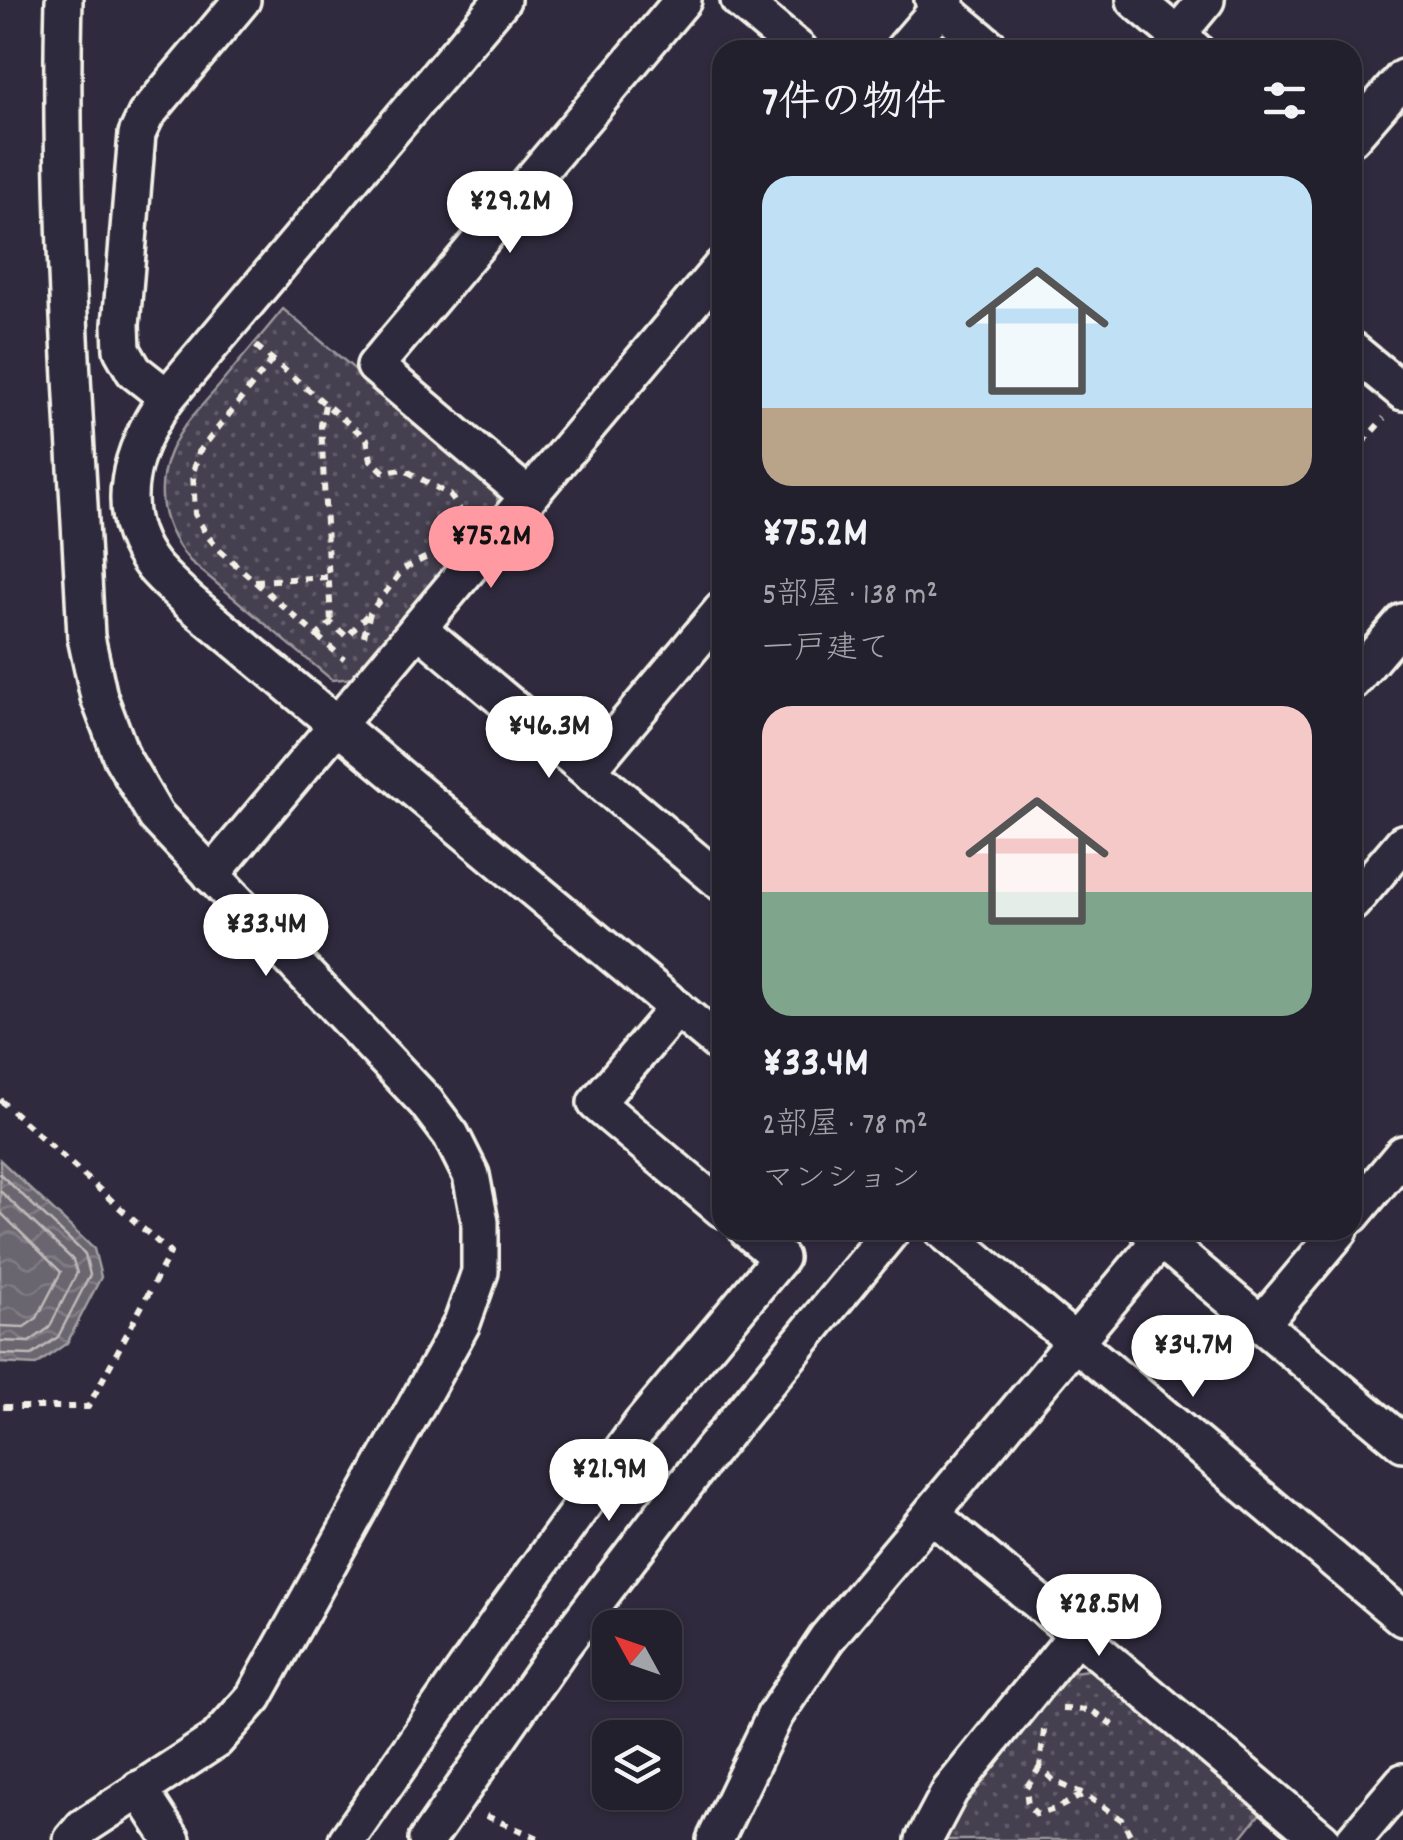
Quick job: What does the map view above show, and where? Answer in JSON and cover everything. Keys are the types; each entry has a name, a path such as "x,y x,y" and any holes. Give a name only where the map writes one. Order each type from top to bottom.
{"street":[{"path":"64,0 64,194 86,636 99,697 122,758 156,816 426,1102 451,1135 471,1175 480,1222 480,1272 462,1323 254,1697 216,1740 83,1827 72,1840"},
{"path":"167,397 134,370 122,350 136,134 146,115 242,0"},
{"path":"502,0 167,397 139,445 130,479 129,510 152,566 187,600 712,1038"},
{"path":"528,496 375,366 683,0"},
{"path":"739,0 787,40"},
{"path":"1136,0 1184,40"},
{"path":"1187,40 1206,0"},
{"path":"911,40 940,2 982,40"},
{"path":"1362,125 1403,78"},
{"path":"212,875 712,278"},
{"path":"1362,361 1397,401"},
{"path":"1362,670 1403,622"},
{"path":"418,628 712,875"},
{"path":"588,770 712,633"},
{"path":"1362,891 1403,843"},
{"path":"677,1008 596,1103 712,1202"},
{"path":"1362,1203 1403,1154"},
{"path":"347,1840 640,1426 780,1258 759,1240"},
{"path":"427,1840 562,1646 698,1467 884,1240"},
{"path":"954,1240 1403,1618"},
{"path":"715,1840 775,1715 827,1638 1074,1344 1151,1240"},
{"path":"1161,1240 1403,1444"},
{"path":"1261,1324 1332,1240"},
{"path":"931,1514 1322,1840"},
{"path":"924,1840 950,1791 1077,1634"},
{"path":"1354,1840 1403,1782"},
{"path":"139,1789 172,1840"}],"path":[{"path":"229,324 367,439 370,460 384,472 403,469 450,494 461,512 451,538"},
{"path":"272,360 199,452 194,474 196,514 220,552 344,659"},
{"path":"1362,443 1397,401"},
{"path":"326,404 321,424 331,623 348,637 402,569 441,547"},
{"path":"254,582 329,578"},
{"path":"337,725 344,659 364,638 370,612"},
{"path":"317,636 331,623"},
{"path":"0,1100 170,1253 88,1406 0,1407"},
{"path":"1084,1794 1037,1814 1028,1806 1026,1788 1040,1767 1043,1732 1062,1708 1091,1710 1117,1728"},
{"path":"1040,1767 1055,1782 1084,1794 1122,1820 1133,1840"},
{"path":"452,1803 543,1840"}],"shaded area":[{"path":"283,309 496,488 498,504 354,678 332,680 190,561 178,545 164,512 163,478 174,444"},
{"path":"1094,1669 1263,1810 1239,1840 939,1840 993,1761 1067,1673"}],"water":[{"path":"0,1160 94,1249 101,1277 67,1343 36,1365 0,1363"}]}
